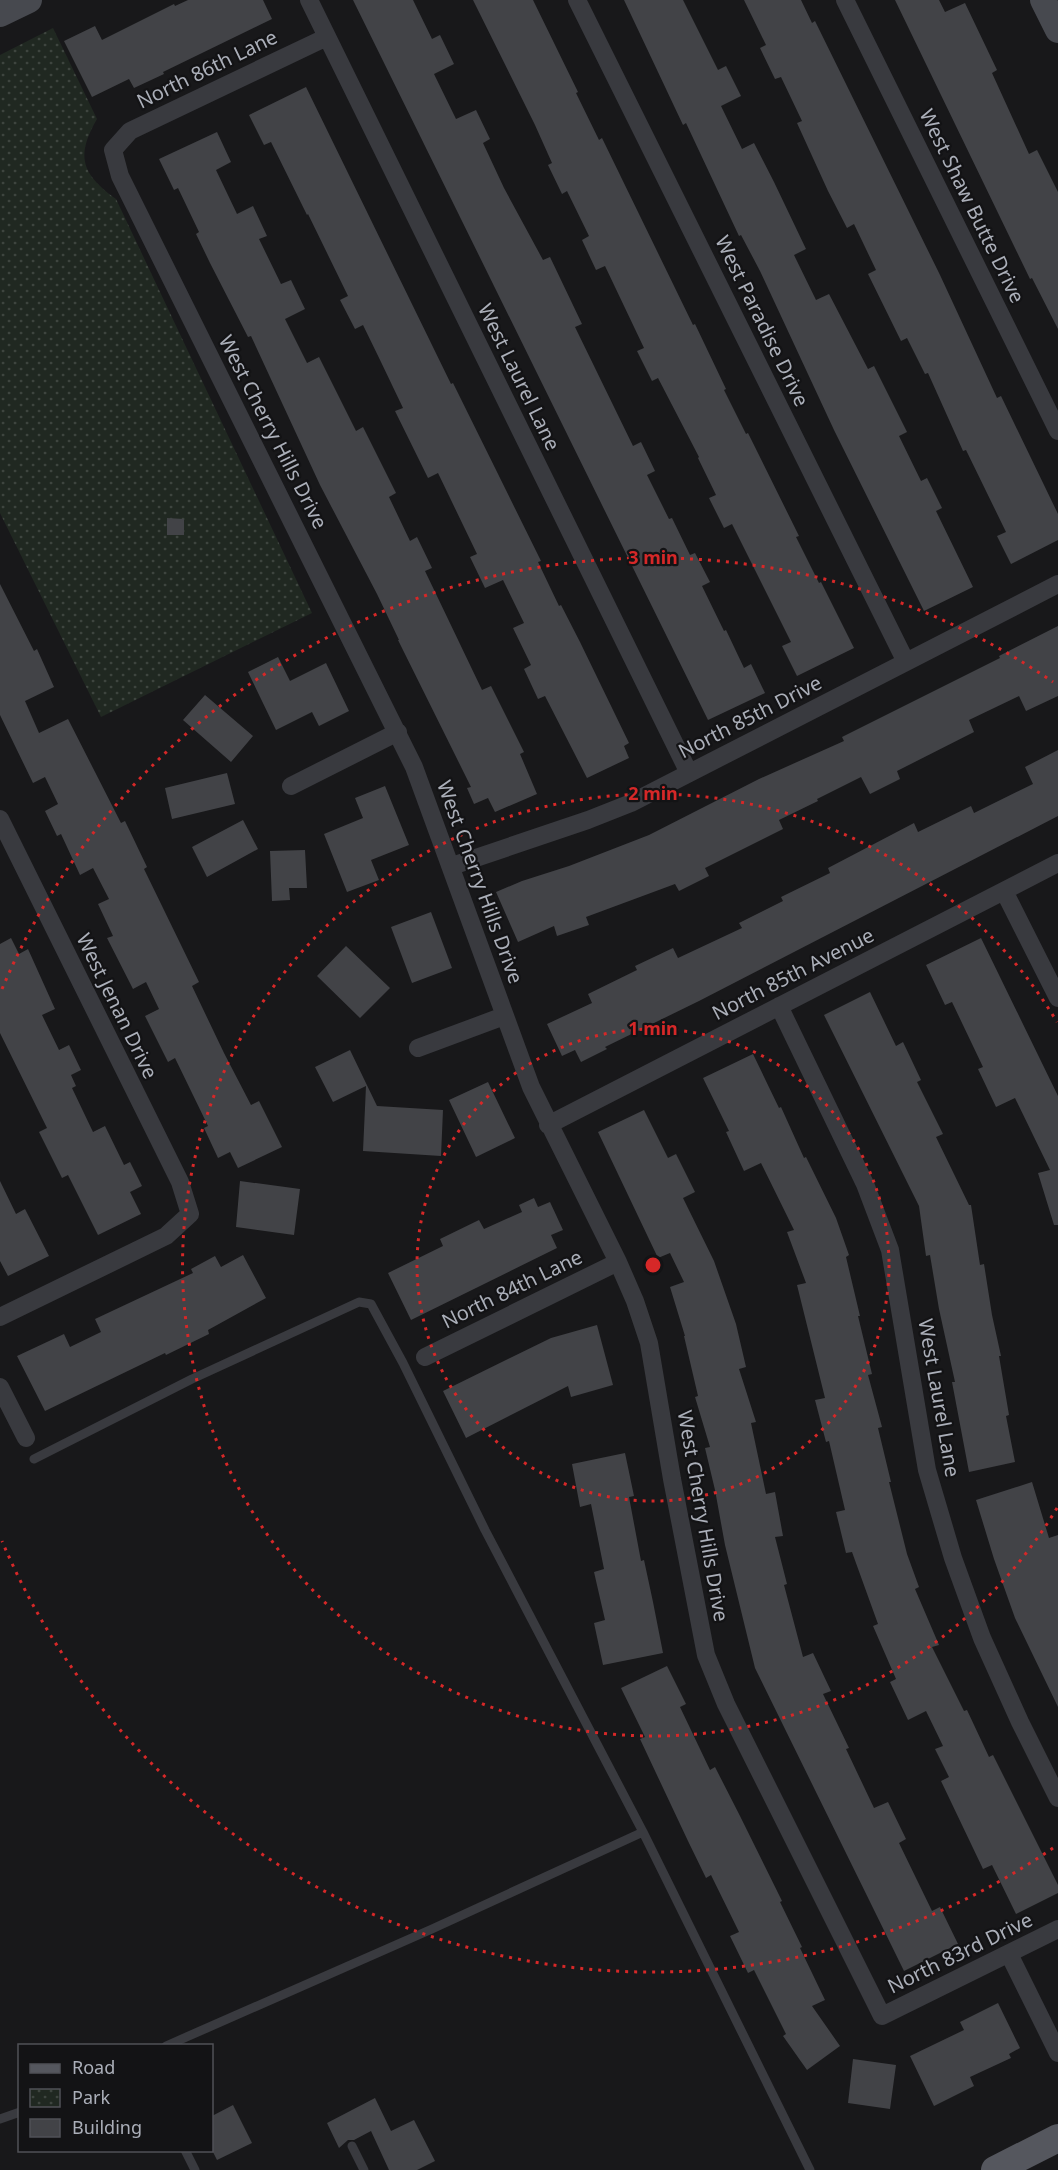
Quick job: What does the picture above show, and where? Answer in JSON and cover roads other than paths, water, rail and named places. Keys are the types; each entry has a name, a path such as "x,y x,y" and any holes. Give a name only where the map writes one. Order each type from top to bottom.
{"main road":[{"path":"996,2170 1058,2138"}],"street":[{"path":"0,15 29,0"},
{"name":"West Laurel Lane","path":"309,0 689,773"},
{"name":"West Paradise Drive","path":"577,0 906,662"},
{"name":"West Shaw Butte Drive","path":"845,0 1058,431"},
{"path":"1043,0 1058,30"},
{"name":"North 86th Lane","path":"113,150 130,131 327,37"},
{"name":"West Cherry Hills Drive","path":"113,150 120,176 398,732 428,799 531,1087 635,1301 649,1343 672,1479 706,1655 726,1704 882,2016"},
{"name":"North 85th Drive","path":"452,866 613,811 1058,584"},
{"path":"291,786 398,732"},
{"name":"West Jenan Drive","path":"0,819 180,1182 190,1214 166,1236 0,1317"},
{"name":"North 85th Avenue","path":"548,1125 1058,863"},
{"path":"1004,891 1058,998"},
{"name":"West Laurel Lane","path":"779,1006 865,1184 890,1250 927,1470 953,1558 982,1638 1058,1798"},
{"name":"West Cherry Hills Drive","path":"418,1048 504,1016"},
{"name":"North 84th Lane","path":"425,1357 618,1262"},
{"path":"0,1387 26,1438"},
{"name":"North 83rd Drive","path":"882,2016 1058,1929"},
{"path":"1009,1954 1058,2053"}],"lane":[{"path":"34,1459 192,1379 327,1316 359,1302 371,1304 403,1363 490,1540 643,1833 810,2170"},
{"path":"171,2044 643,1833"},
{"path":"0,2119 18,2113"},
{"path":"352,2146 364,2170"},
{"path":"186,2152 195,2170"}]}
